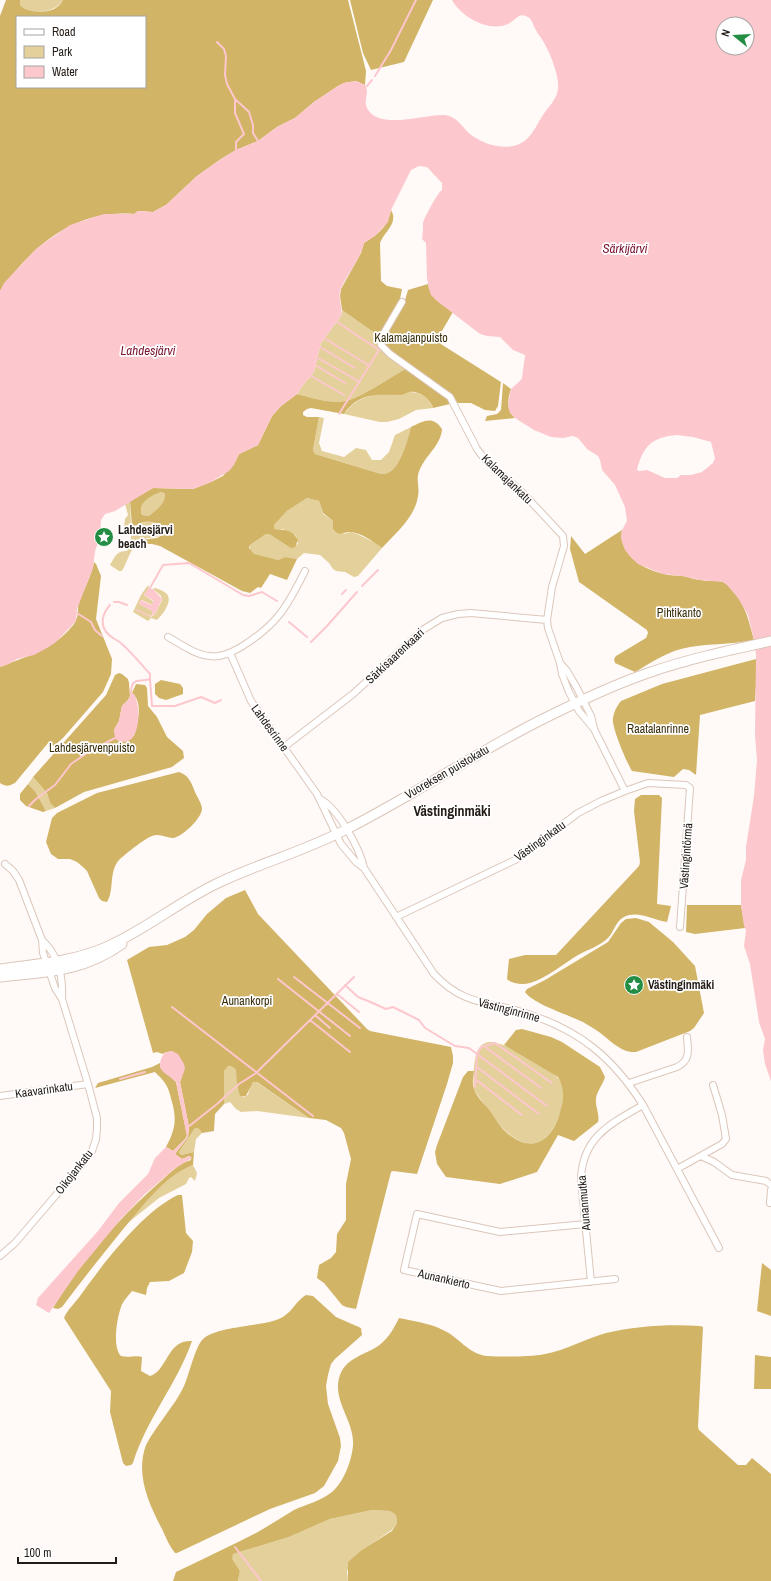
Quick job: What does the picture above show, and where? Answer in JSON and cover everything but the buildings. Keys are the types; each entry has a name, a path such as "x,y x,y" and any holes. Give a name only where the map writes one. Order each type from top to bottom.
{"main road":[{"name":"Vuoreksen puistokatu","path":"0,969 48,967 93,961 109,953 135,932 216,884 308,848 348,829 488,749 579,702 645,674 694,659 771,641"},
{"name":"Vuoreksen puistokatu","path":"0,977 48,967"}],"street":[{"name":"Kalamajankatu","path":"402,302 381,338 383,347 390,354 450,397 477,449 486,461 521,491 564,536 564,546 552,586 548,620 551,639 560,663 562,674 594,728 625,791"},
{"path":"168,637 204,655 214,657 230,653 255,638 275,622 291,598 305,571"},
{"name":"Särkisaarenkaari","path":"284,746 353,694 424,629 442,618 458,614 471,613 548,620"},
{"name":"Lahdesrinne","path":"230,653 251,701 320,799 336,834"},
{"name":"Västinginkatu","path":"396,917 515,860 578,813 601,801 625,791 654,783 689,786"},
{"name":"Västingintörmä","path":"680,927 689,786"},
{"name":"Lahdesrinne","path":"320,799 334,811 348,829"},
{"name":"Västinginrinne","path":"348,829 362,859 364,868"},
{"name":"Västinginrinne","path":"336,834 341,844 356,862 364,868 428,966 441,981 452,990 474,1001 524,1012 566,1030 594,1048 614,1066 629,1084 643,1105 719,1248"},
{"path":"4,864 13,871 19,880 42,940 52,949 59,966"},
{"name":"Oikojankatu","path":"0,1256 15,1243 75,1174 92,1151 96,1139 97,1123 88,1084 62,999 55,988 48,967 43,951 42,940"},
{"name":"Oikojankatu","path":"59,966 62,985 62,999"},
{"path":"629,1084 677,1067 684,1063 688,1056 687,1037"},
{"name":"Kaavarinkatu","path":"0,1096 88,1084"},
{"path":"677,1169 724,1142 726,1137 722,1115 713,1085"},
{"name":"Aunanmutka","path":"591,1282 581,1178 583,1162 587,1151 596,1136 606,1127 643,1105"},
{"path":"701,1156 714,1162 732,1175 766,1181 771,1186"},
{"path":"770,1203 771,1190"},
{"name":"Aunankierto","path":"586,1224 500,1232 417,1214 404,1270 501,1291 615,1279"}],"green space":[{"path":"6,0 20,0 20,5 26,10 41,12 54,9 63,0 348,0 366,71 365,85 356,81 344,83 338,86 314,102 295,118 277,127 258,141 236,150 221,159 197,176 166,205 153,212 138,211 134,214 113,214 74,224 57,234 26,259 0,291 0,16"},
{"path":"20,0 63,0 55,8 50,10 33,12 22,9"},
{"path":"350,0 433,0 404,62 371,70 363,53"},
{"name":"Kalamajanpuisto","path":"391,210 393,215 392,223 380,243 381,281 387,286 402,289 399,304 379,336 342,310 340,296 341,289 361,253 364,243 382,230"},
{"name":"Kalamajanpuisto","path":"428,284 434,297 453,312 436,341 501,382 498,406 495,411 485,410 471,403 458,403 440,386 394,355 384,346 383,337 403,307 408,290"},
{"path":"342,310 379,336 378,341 383,350 407,368 368,391 346,401 328,401 297,394 314,372 321,343 341,316"},
{"name":"Kalamajanpuisto","path":"407,368 445,395 450,404 433,408 430,401 424,396 416,392 409,392 401,395 376,395 362,398 350,407 344,414 311,408 303,412 303,415 307,417 319,417 313,450 315,454 381,474 387,473 397,464 404,449 411,427 428,420 435,422 442,429 439,440 423,464 419,473 418,496 413,511 399,530 382,548 367,538 354,532 337,533 333,529 333,521 323,513 319,501 307,498 287,511 274,525 274,529 288,531 296,536 298,540 295,547 289,547 269,534 266,534 250,545 249,548 254,554 278,560 285,557 297,559 287,580 270,574 261,588 258,587 250,593 242,591 160,546 140,544 140,540 157,538 162,535 165,528 154,522 144,522 132,526 130,501 153,488 193,489 223,476 239,454 258,445 272,416 281,406 297,394 328,401 346,401 368,391","holes":["162,492 165,494 162,504 157,509 149,516 142,515 142,506 146,500"]},
{"path":"503,383 511,389 508,405 510,412 515,418 485,421 487,416 497,414 501,410"},
{"path":"407,392 423,396 429,401 433,408 416,410 399,419 387,422 380,422 344,414 353,404 369,396 400,394"},
{"path":"319,417 324,418 319,443 322,451 344,457 356,448 366,450 372,460 381,460 389,452 395,435 411,427 404,449 397,464 387,473 381,474 315,454 313,450"},
{"path":"162,492 165,494 165,498 160,506 149,516 142,515 141,510 143,502 146,499"},
{"path":"307,498 319,501 323,514 333,521 333,529 344,534 351,532 357,534 376,543 382,548 358,576 354,577 345,572 336,571 320,555 304,553 297,559 285,557 278,560 253,554 250,551 250,545 266,534 269,534 289,547 298,544 296,536 283,529 274,529 274,525 287,511"},
{"path":"130,501 131,525 135,526 150,522 165,528 162,535 139,541 133,548 122,571 119,571 110,565 118,553 127,551 131,540 131,534 124,527 125,519 128,515 125,504"},
{"name":"Pihtikanto","path":"622,530 624,547 628,554 648,569 667,575 683,576 696,580 719,581 725,583 731,588 741,601 754,640 681,649 663,656 635,672 615,663 614,659 616,656 646,638 648,633 647,630 579,582 570,549 571,536 585,554"},
{"path":"94,562 101,576 96,619 112,659 111,674 103,692 63,738 54,746 48,743 15,783 6,786 0,783 0,667 45,648 62,637 69,630 77,618 79,602"},
{"path":"148,585 149,588 144,595 154,602 152,605 142,600 139,603 152,611 153,614 150,616 136,609 151,617 155,614 162,600 161,596 153,589 155,588 163,591 167,594 169,601 162,615 157,620 151,618 148,621 133,612 141,595"},
{"name":"Raatalanrinne","path":"756,659 757,670 755,701 700,715 696,775 689,770 683,769 674,777 632,771 614,729 613,718 621,701 662,684"},
{"name":"Lahdesjärvenpuisto","path":"119,673 128,679 130,696 122,706 119,721 114,730 117,740 119,741 134,736 139,708 136,697 132,693 136,684 145,685 147,688 148,706 157,717 167,737 183,751 184,758 172,767 84,792 55,808 50,803 47,793 33,777 106,695 115,675"},
{"path":"161,680 180,684 183,688 183,694 166,700 159,698 155,694 155,684"},
{"path":"179,772 190,780 202,809 199,817 181,835 173,838 158,835 152,836 140,843 120,859 114,869 111,891 107,902 102,901 99,898 87,871 83,867 70,859 58,859 51,854 46,842 52,818 57,813 97,793"},
{"path":"33,777 47,793 50,803 55,808 46,811 35,791 28,784"},
{"path":"28,784 35,791 46,811 43,812 26,806 20,800 20,794"},
{"path":"641,795 659,795 662,798 657,904 671,906 667,922 640,915 629,915 621,919 605,941 578,955 543,978 524,984 509,981 507,979 509,959 525,955 556,955 639,866 640,862 634,811 635,799"},
{"name":"Aunankorpi","path":"245,890 258,914 367,1029 370,1031 451,1047 453,1063 417,1174 391,1172 356,1309 342,1305 324,1283 317,1278 319,1265 331,1258 336,1252 337,1234 346,1220 346,1184 351,1159 344,1133 341,1128 326,1120 309,1118 257,1082 253,1082 246,1096 240,1096 236,1070 233,1067 228,1066 224,1071 224,1104 215,1114 214,1131 202,1133 199,1129 195,1128 179,1152 181,1155 194,1152 193,1165 172,1177 155,1192 124,1228 62,1307 58,1309 53,1308 88,1257 116,1224 171,1172 183,1163 191,1160 189,1156 182,1159 175,1154 188,1137 189,1127 180,1082 182,1076 166,1052 163,1054 157,1052 153,1053 127,960 149,947 167,945 185,937 194,930 207,914 226,898"},
{"path":"687,905 741,905 745,928 695,934 686,932"},
{"path":"636,918 649,922 673,942 695,966 704,1013 694,1028 690,1031 636,1052 630,1052 619,1048 601,1033 583,1022 535,1001 525,992 527,989 545,980 608,942 621,923 626,919"},
{"path":"522,1029 551,1037 562,1042 600,1067 605,1077 596,1099 598,1122 574,1141 558,1135 537,1172 500,1184 446,1177 437,1164 435,1152 463,1077 468,1071 474,1071 473,1087 475,1092 502,1128 516,1140 525,1143 540,1141 547,1137 557,1122 563,1098 562,1086 558,1077 504,1045 516,1030"},
{"path":"488,1042 495,1042 520,1053 552,1073 561,1082 564,1094 560,1114 546,1138 539,1142 531,1144 523,1142 507,1133 474,1090 476,1055 481,1046"},
{"path":"160,1063 160,1067 176,1082 187,1135 186,1138 173,1151 166,1147 173,1130 175,1120 174,1108 166,1086 155,1072 95,1088 98,1083 152,1067"},
{"path":"227,1066 233,1067 236,1070 243,1097 248,1095 251,1084 255,1081 309,1118 257,1111 241,1112 230,1102 224,1104 224,1071"},
{"path":"195,1128 199,1129 202,1133 196,1139 194,1152 181,1155 179,1152"},
{"path":"193,1165 197,1173 195,1181 191,1177 189,1178 186,1184 159,1198 129,1222 157,1189 174,1175"},
{"path":"178,1195 182,1195 186,1233 193,1241 192,1252 184,1273 169,1281 150,1282 146,1295 132,1291 121,1307 118,1318 116,1339 118,1352 121,1356 142,1357 141,1371 150,1376 159,1370 173,1349 184,1342 192,1341 186,1357 153,1417 133,1463 126,1466 123,1463 110,1412 111,1391 64,1318 69,1309 124,1240 151,1213"},
{"path":"762,1263 771,1270 771,1316 757,1311"},
{"path":"306,1295 313,1296 336,1317 361,1328 362,1335 331,1364 326,1386 328,1404 340,1438 341,1446 338,1461 324,1486 315,1493 270,1509 175,1553 171,1548 153,1510 145,1489 142,1467 146,1445 180,1394 197,1348 203,1339 209,1335 226,1329 266,1323 279,1319 288,1313"},
{"path":"399,1318 421,1322 449,1333 469,1349 480,1355 508,1357 545,1354 606,1333 640,1327 688,1325 703,1327 698,1427 699,1430 738,1465 746,1465 752,1458 771,1474 771,1581 348,1581 348,1562 363,1549 392,1531 397,1523 396,1515 390,1511 372,1510 330,1519 289,1537 233,1554 232,1559 240,1571 238,1581 173,1581 176,1572 258,1532 294,1510 323,1498 336,1488 347,1470 353,1445 351,1427 339,1393 338,1384 340,1375 346,1365 383,1342 392,1331"},
{"path":"755,1355 771,1357 771,1389 754,1389"},
{"path":"372,1510 390,1511 396,1515 397,1523 392,1530 363,1549 347,1571 348,1581 238,1581 240,1571 231,1559 233,1554 289,1537 330,1519"}],"water":[{"path":"452,0 771,0 771,1081 765,1064 763,1050 765,1039 759,1022 750,964 744,946 746,930 741,905 741,880 746,860 746,847 754,796 757,760 755,735 756,655 748,615 738,598 723,582 663,574 638,564 625,550 621,538 622,530 627,521 625,507 615,485 602,470 598,456 587,449 578,438 573,436 563,438 551,437 534,430 510,413 508,406 511,389 522,378 525,355 513,350 500,337 480,334 431,295 427,278 426,243 422,239 423,223 431,205 442,190 442,183 427,167 419,166 411,170 391,210 388,222 375,236 364,243 357,261 341,288 341,316 321,343 314,372 297,394 281,406 272,416 258,445 239,454 234,465 229,471 211,482 193,489 153,488 115,511 105,514 101,520 100,538 95,551 93,568 77,609 76,621 56,642 47,648 34,655 17,659 0,667 0,291 4,283 37,248 70,225 104,214 134,214 138,211 153,212 166,205 197,176 221,159 236,150 258,141 277,127 295,118 314,102 344,83 356,81 365,85 367,91 367,108 373,115 381,119 402,120 444,115 452,117 470,134 485,143 508,147 524,142 531,134 557,93 558,78 552,59 528,17 523,15 519,16 508,24 492,26 484,25 461,12","holes":["677,435 693,437 711,442 715,458 713,463 702,472 691,475 681,475 677,478 665,478 647,470 637,470 642,455 650,444 655,441 668,436"]},
{"path":"148,588 153,589 162,599 155,614 150,617 135,610 136,609 150,616 153,614 152,611 139,604 141,600 151,605 154,601 144,595"},
{"path":"131,694 134,694 138,707 138,723 133,737 129,741 123,742 115,738 114,730 119,721 122,706"},
{"path":"172,1051 178,1054 184,1064 185,1069 180,1082 189,1127 188,1137 175,1154 182,1159 190,1156 192,1158 174,1169 144,1195 120,1220 78,1271 49,1313 36,1305 38,1298 98,1231 119,1203 148,1174 155,1158 166,1147 173,1151 187,1137 176,1082 163,1072 160,1067 164,1054"}],"waterway":[{"path":"375,76 391,50 416,0"},
{"path":"217,42 224,49 226,56 225,75 227,84 235,99 249,112 253,125 253,133 258,141"},
{"path":"367,86 372,80"},
{"path":"235,99 235,113 244,134 236,142 236,150"},
{"path":"337,322 379,350 339,414"},
{"path":"324,338 370,366"},
{"path":"320,347 355,368"},
{"path":"318,358 360,382"},
{"path":"317,366 345,383"},
{"path":"311,376 344,395"},
{"path":"150,588 163,565 189,563 243,595 249,596 262,592 277,601"},
{"path":"362,586 378,570"},
{"path":"342,594 346,590"},
{"path":"311,642 357,592"},
{"path":"114,602 127,605"},
{"path":"110,605 105,612 103,620 104,628 111,636 126,647 150,674 150,679 134,682 131,688 131,694"},
{"path":"77,613 91,622 95,630 102,636"},
{"path":"289,622 307,637"},
{"path":"150,679 152,706 175,706 201,697 215,703 221,700"},
{"path":"29,806 55,785 71,764 87,753 115,738"},
{"path":"294,977 360,1028"},
{"path":"188,1127 239,1084 256,1073 354,977"},
{"path":"278,979 350,1036"},
{"path":"345,985 358,997 386,1009 393,1007 419,1020 425,1028 455,1046 469,1048 547,1106"},
{"path":"337,994 359,1012"},
{"path":"172,1007 313,1116"},
{"path":"315,1015 330,1028"},
{"path":"310,1020 350,1052"},
{"path":"475,1087 477,1054 481,1047 495,1043 552,1083"},
{"path":"484,1046 541,1088"},
{"path":"477,1067 539,1114"},
{"path":"120,1079 145,1072"},
{"path":"475,1079 522,1115"},
{"path":"235,1547 261,1581"}],"place":[{"name":"Lahdesjärvi beach","path":"104,537"},
{"name":"Västinginmäki","path":"634,985"}],"district":[{"name":"Västinginmäki","path":"452,811"}],"water label":[{"name":"Särkijärvi","path":"625,248"},
{"name":"Lahdesjärvi","path":"148,350"}]}
